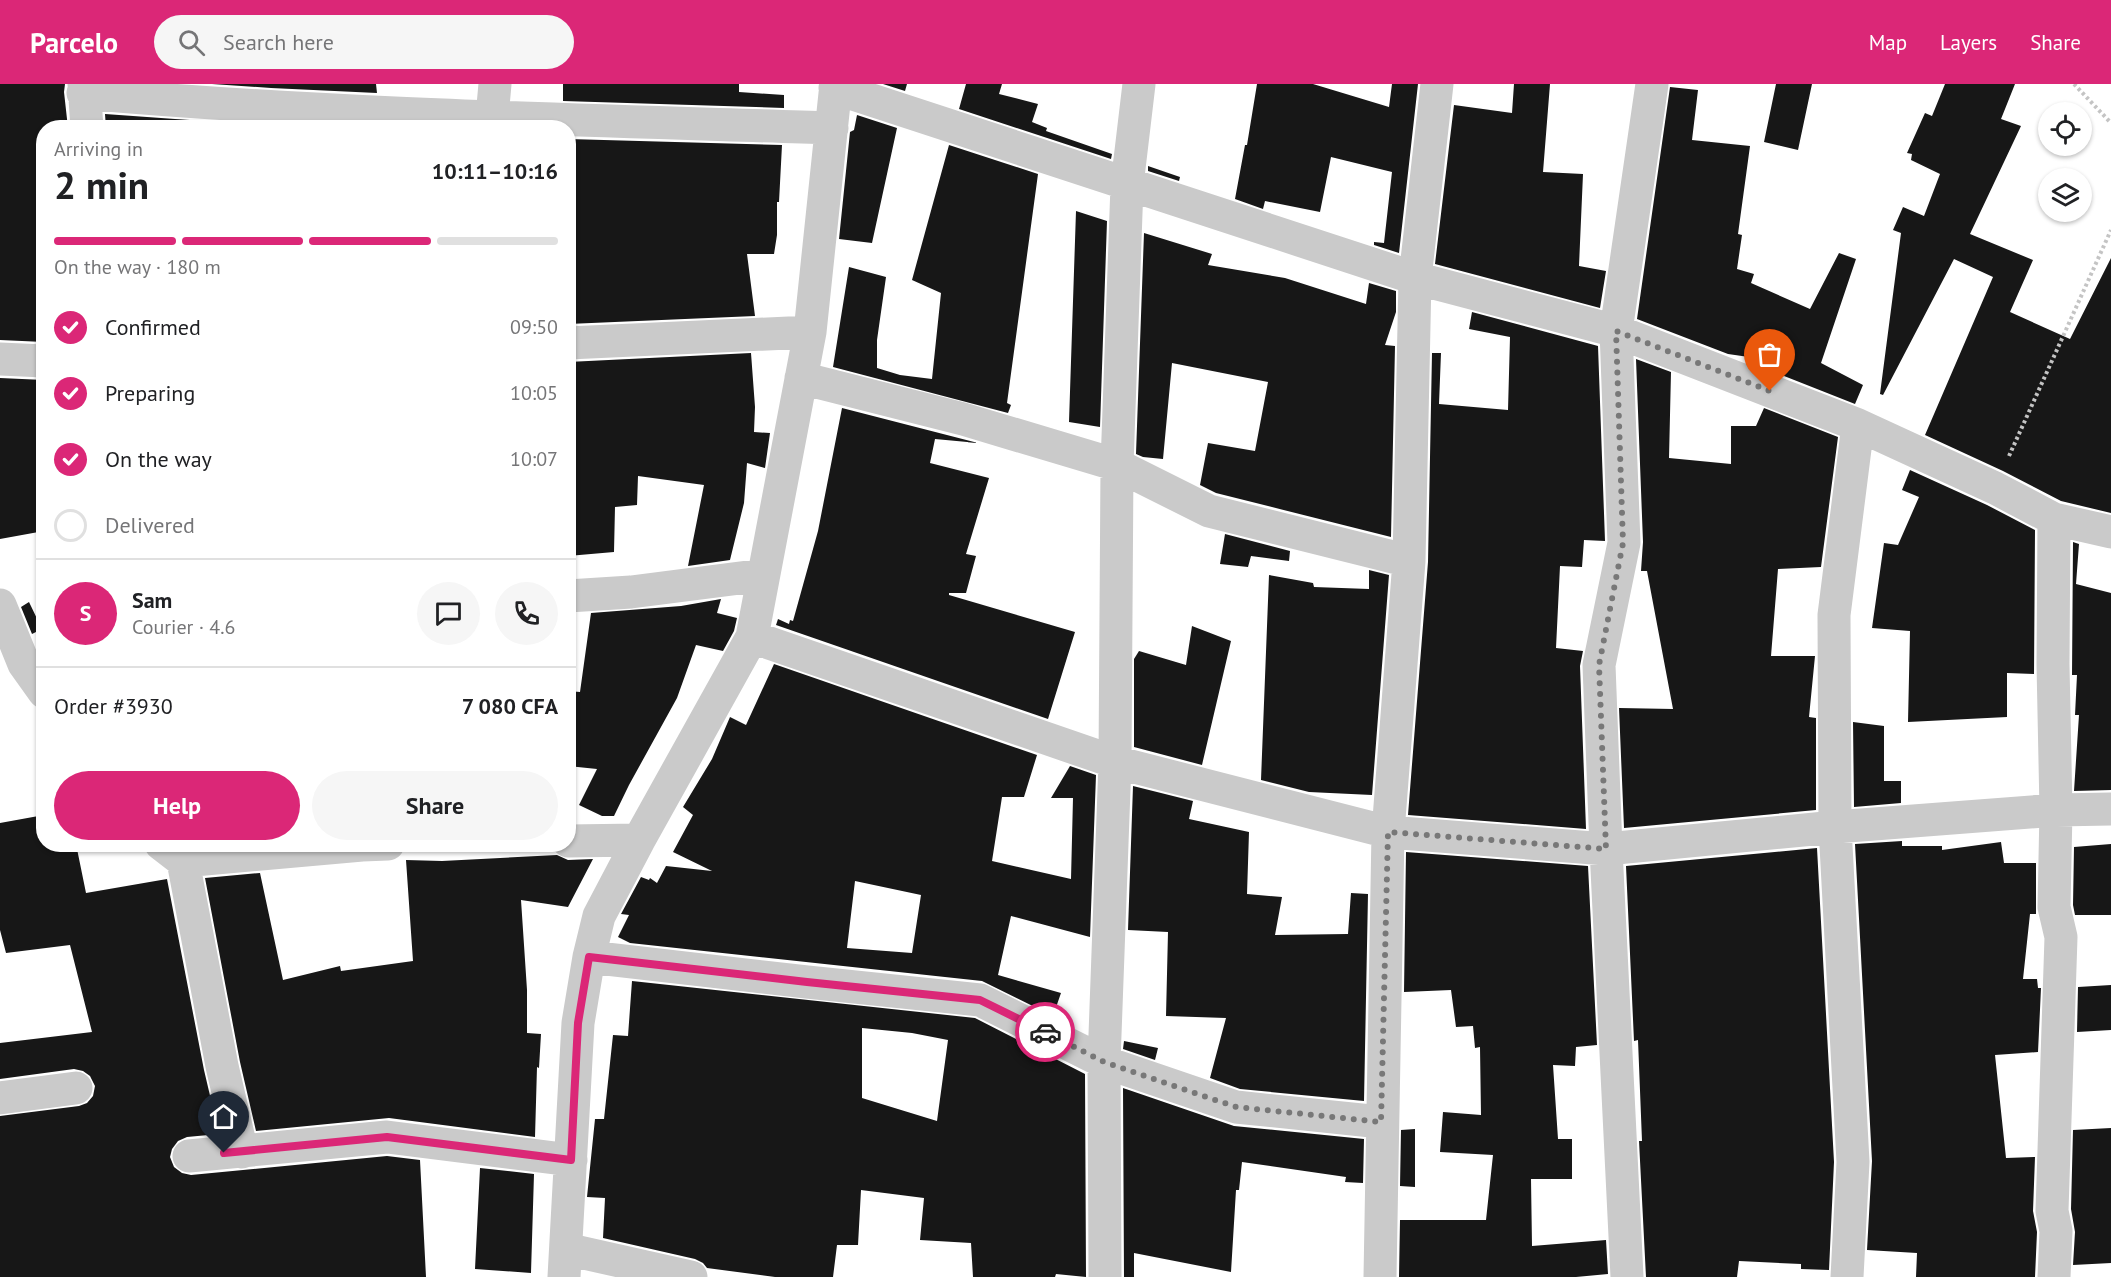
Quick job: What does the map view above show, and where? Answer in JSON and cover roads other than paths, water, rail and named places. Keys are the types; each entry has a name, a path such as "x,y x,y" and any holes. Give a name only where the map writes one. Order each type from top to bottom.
{"street":[{"path":"492,117 495,84"},
{"path":"1106,1277 1104,1062 1115,762 1117,465 1127,185 1139,84"},
{"path":"1380,1277 1388,832 1409,561 1415,278 1437,84"},
{"path":"1627,1277 1599,665 1623,543 1616,331 1652,84"},
{"path":"691,1277 565,1263 578,1023 589,957 600,916 639,840 752,636 810,332 835,86 1127,185 1415,278 1616,331 1858,425 1995,488 2054,519 2111,532"},
{"path":"86,120 84,89 207,104 492,117 832,128"},
{"path":"576,343 810,332"},
{"path":"0,359 36,361"},
{"path":"801,378 963,419 1117,465 1209,511 1409,561"},
{"path":"1847,1277 1853,1162 1835,827 1834,615 1858,425"},
{"path":"2054,519 2053,664 2056,810 2054,907 2061,937 2052,1211 2056,1231 2055,1277"},
{"path":"576,595 631,592 763,575"},
{"path":"0,605 22,664 36,682"},
{"path":"752,636 1115,762 1388,832 1606,849 1835,827 2056,810 2111,809"},
{"path":"576,841 639,840"},
{"path":"196,852 172,853 242,1152"},
{"path":"589,957 980,1000 1104,1062 1236,1107 1381,1122"},
{"path":"0,1098 76,1088"},
{"path":"189,1156 387,1137 571,1160"}]}
